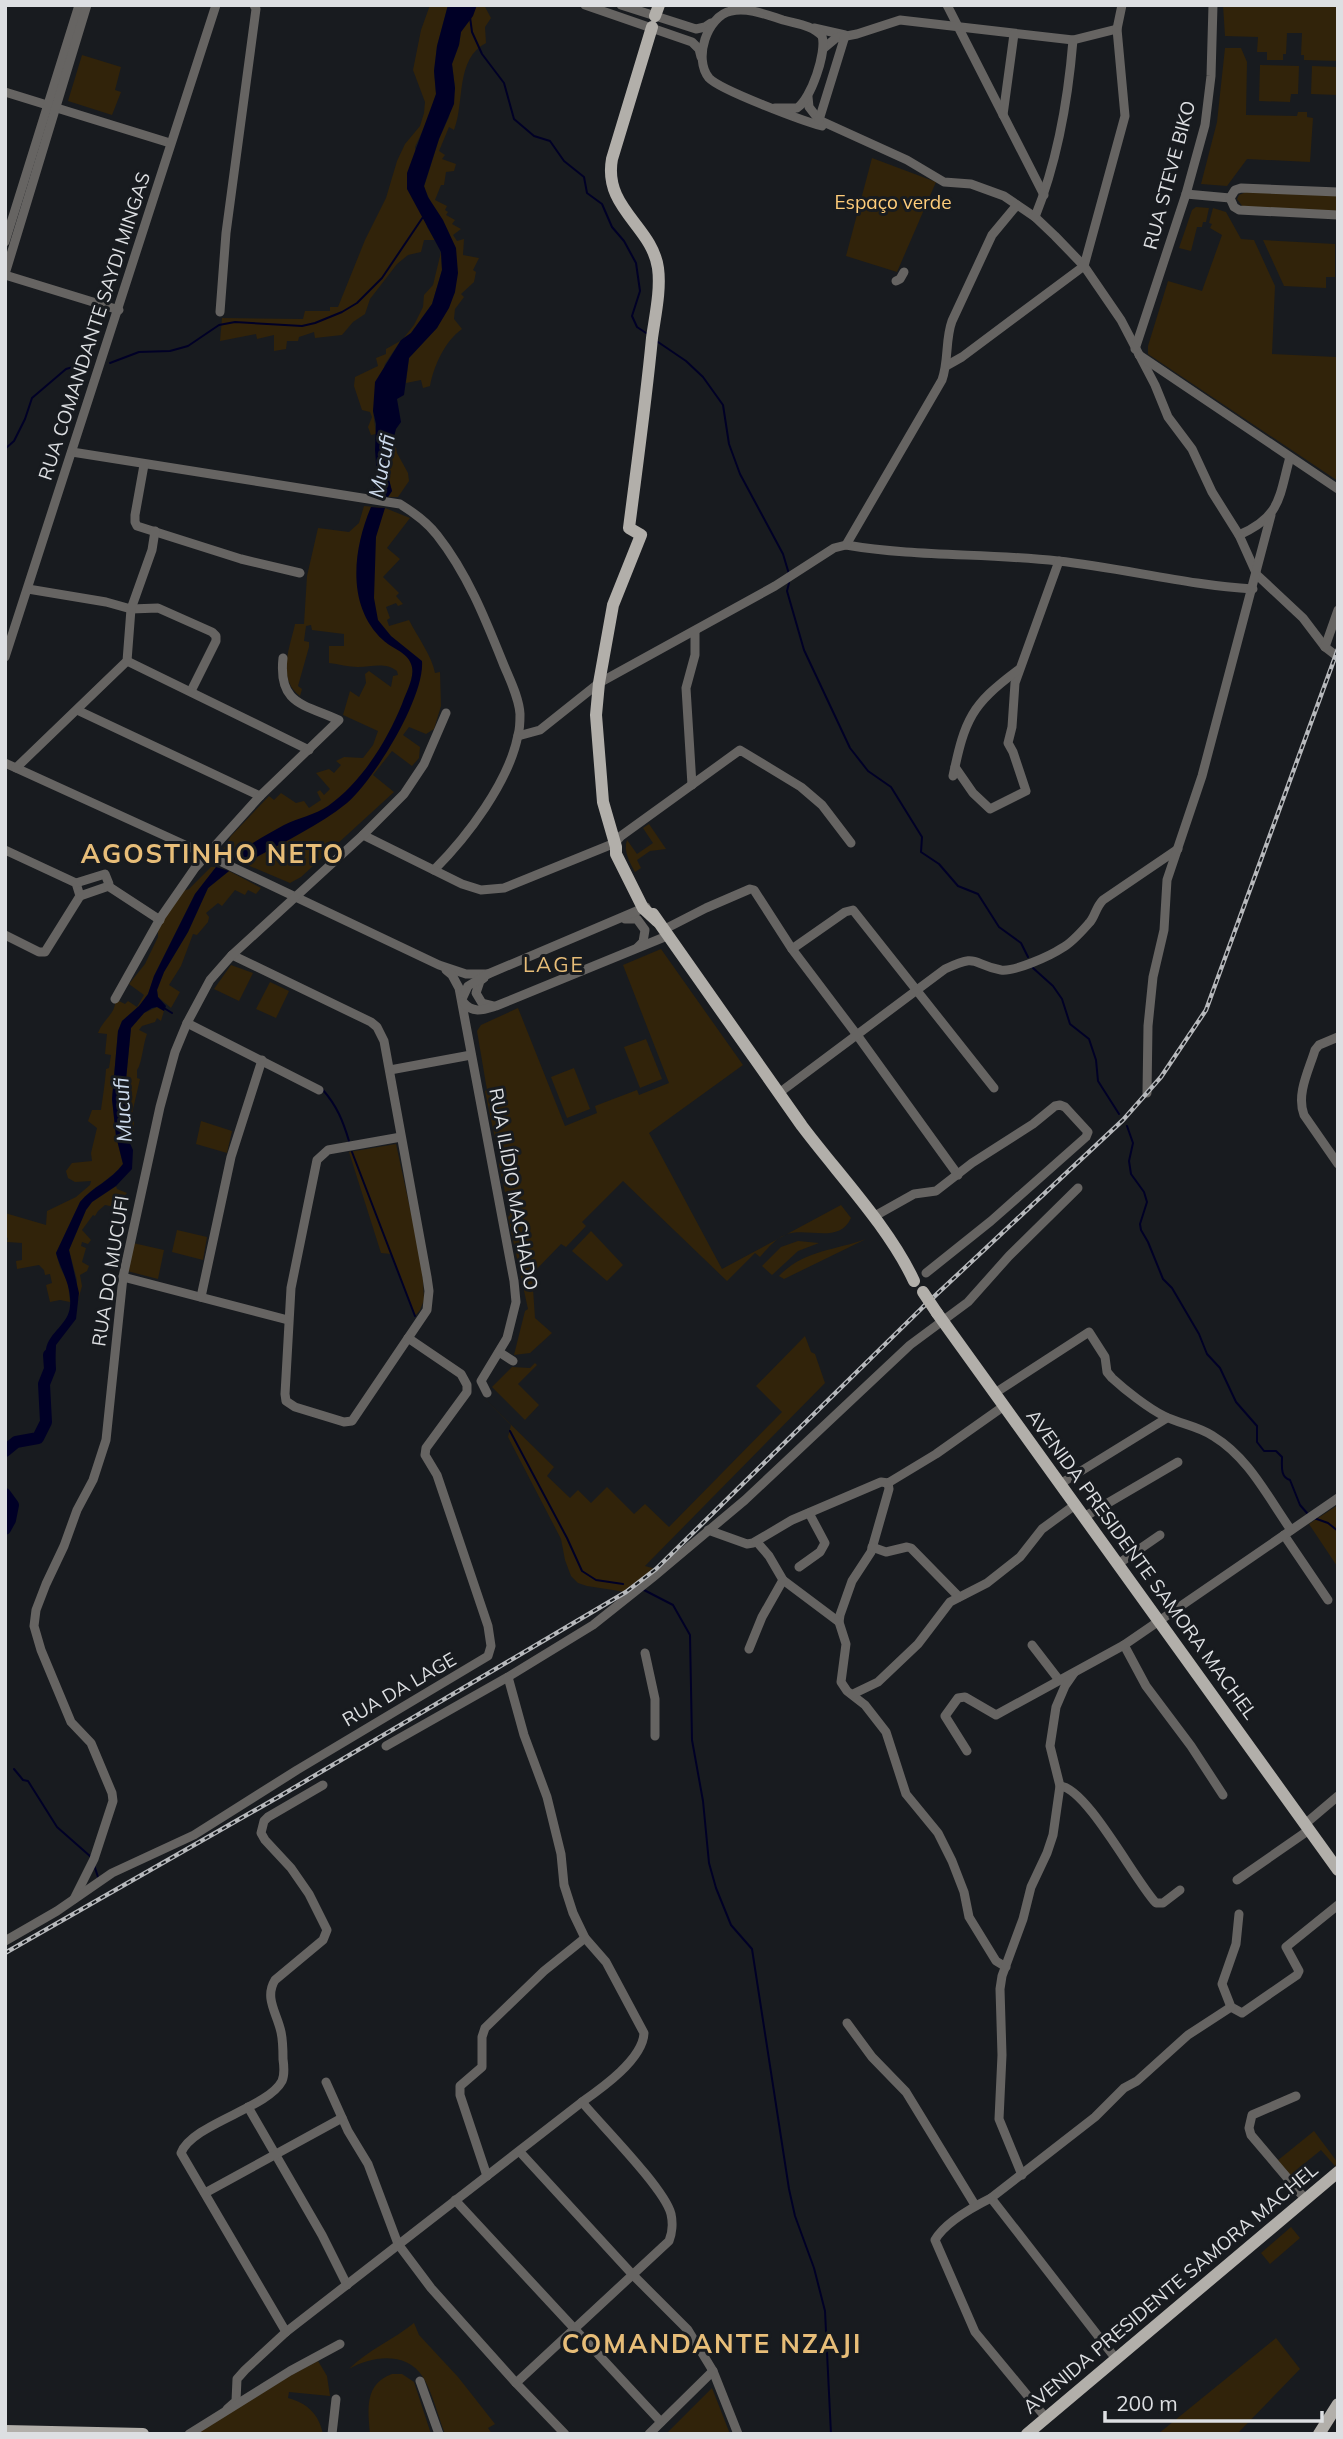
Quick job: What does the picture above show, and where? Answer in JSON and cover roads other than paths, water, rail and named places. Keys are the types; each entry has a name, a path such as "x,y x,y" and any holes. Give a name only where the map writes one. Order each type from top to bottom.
{"main road":[{"name":"AVENIDA PRESIDENTE SAMORA MACHEL","path":"655,16 610,173 616,198 651,249 659,272 629,528 641,535 613,605 599,683 596,715 603,802 617,842 616,854 646,907 779,1093 873,1217 908,1267 914,1281"},
{"name":"AVENIDA PRESIDENTE SAMORA MACHEL","path":"826,1157 835,1176 923,1292 1338,1870"},
{"name":"AVENIDA PRESIDENTE SAMORA MACHEL","path":"1027,2434 1338,2172"},
{"path":"1320,2434 1338,2404"},
{"path":"5,2431 143,2434"}],"street":[{"path":"79,5 5,274 119,310"},
{"path":"5,242 87,5"},
{"name":"RUA COMANDANTE SAYDI MINGAS","path":"5,657 216,5"},
{"path":"220,312 226,233 256,9 254,5"},
{"path":"585,5 655,16 696,45 703,68 715,83 818,125 834,128"},
{"path":"621,5 700,29 732,10 747,10 848,36"},
{"path":"947,5 1044,195"},
{"path":"947,366 1084,266 1125,116 1117,29 1122,5"},
{"name":"RUA STEVE BIKO","path":"1136,352 1205,125 1211,76 1213,5"},
{"path":"703,68 702,51 709,30 720,16"},
{"path":"824,48 836,38 900,20 1073,40 1117,29"},
{"path":"812,28 822,36 824,48 808,97 809,107 819,120 907,160 944,182 971,184 989,189 1035,217 1084,266 1121,320 1155,385 1168,417 1192,449 1212,492 1240,535 1257,575 1303,618 1325,647 1338,657"},
{"path":"1003,117 1014,34"},
{"path":"819,120 848,36"},
{"path":"1035,217 1044,195 1062,125 1069,90 1073,40"},
{"path":"5,92 170,143"},
{"path":"775,108 797,108 808,97"},
{"path":"1230,198 1241,188 1338,192"},
{"path":"1186,194 1230,198"},
{"path":"1230,198 1234,208 1239,210 1338,215"},
{"path":"846,545 926,411 947,366 947,341 952,321 992,235 1017,205"},
{"path":"896,281 904,272"},
{"path":"1136,352 1338,489"},
{"path":"72,452 389,501 413,512 435,532 468,581 485,617 515,693 520,713 518,736 488,803 460,842 434,870"},
{"path":"1147,1093 1148,1026 1153,977 1164,930 1167,880 1202,776 1271,515 1290,457"},
{"path":"144,465 135,522 138,526 241,559 300,573"},
{"path":"1240,535 1271,515"},
{"path":"16,768 127,661 131,609 152,551 155,531"},
{"path":"518,736 540,730 599,683 775,586 835,548 846,545 1059,561 1215,587 1253,589"},
{"path":"1020,669 974,709 962,736 954,772 990,809 1026,791 1008,743 1012,727 1013,689 1059,561"},
{"path":"28,589 106,602 131,609 158,608 212,632 216,641 191,691"},
{"path":"1325,647 1338,610"},
{"path":"692,785 686,688 695,655 695,631"},
{"path":"115,999 178,890 260,796 339,720 288,694 282,681 283,658"},
{"path":"127,661 309,750"},
{"path":"78,710 260,796"},
{"name":"RUA DO MUCUFI","path":"74,1899 94,1859 113,1801 112,1793 91,1743 71,1722 34,1626 36,1610 46,1584 77,1510 93,1480 106,1440 123,1277 160,1107 175,1052 210,980 232,954 404,794 431,750 446,713"},
{"path":"363,835 463,884 492,891 617,842 741,750 802,787 822,806 851,843"},
{"path":"5,763 439,965 466,974 488,974"},
{"path":"779,1093 945,969 963,960 974,959 1003,970 1016,968 1060,950 1092,920 1094,911 1103,900 1178,849"},
{"path":"5,850 76,883 105,874 108,886 159,920"},
{"path":"76,883 80,896"},
{"path":"5,935 39,952 45,952 80,896 108,886"},
{"path":"646,907 488,974 468,986 461,1001 472,1010 479,1011 496,1006 634,951 662,929 751,889 958,1175"},
{"path":"792,949 845,912 853,910 994,1088"},
{"path":"619,920 637,919 642,924 645,936 634,951"},
{"path":"232,954 375,1025 384,1041 429,1291 428,1310 352,1421 345,1422 295,1407 286,1401 291,1288 312,1181 321,1154 334,1148 401,1137"},
{"name":"RUA ILÍDIO MACHADO","path":"439,965 457,981 515,1291 516,1302 510,1328 481,1381 487,1393"},
{"path":"488,974 480,981 476,993 482,1003 496,1006"},
{"path":"467,1030 479,1011"},
{"path":"187,1023 319,1090"},
{"path":"1338,1037 1319,1045 1315,1051 1301,1097 1304,1115 1338,1164"},
{"path":"390,1070 471,1055"},
{"path":"201,1297 231,1157 262,1060"},
{"path":"873,1217 914,1194 936,1191 1055,1106 1065,1107 1088,1132 1086,1137 991,1221 926,1273"},
{"path":"386,1746 593,1625 652,1578 774,1473 940,1317 968,1302 1009,1256 1079,1188"},
{"path":"123,1277 288,1320"},
{"path":"995,1393 1089,1332 1105,1357 1107,1372 1112,1378 1167,1418 1204,1431 1234,1451 1255,1475 1328,1600"},
{"name":"RUA DA LAGE","path":"5,1941 112,1873 194,1835 488,1656 491,1646 488,1626 442,1489 425,1455 426,1448 467,1392 467,1385 461,1374 408,1338"},
{"path":"499,1352 513,1362"},
{"path":"708,1530 747,1544 757,1542 809,1513 881,1482 888,1483 928,1460 1004,1406"},
{"path":"1060,1484 1167,1418"},
{"path":"1084,1517 1178,1462"},
{"path":"888,1483 889,1489 872,1547 852,1581 839,1622 846,1644 841,1682 886,1732 903,1779 905,1794 938,1833 953,1861 969,1917 996,1961 1006,1967"},
{"path":"967,1751 945,1716 958,1698 965,1697 996,1715 1124,1645 1338,1498"},
{"path":"853,1694 878,1682 918,1644 944,1608 1004,1570 1020,1557 1042,1530 1075,1504"},
{"path":"799,1567 820,1552 825,1543 809,1513"},
{"path":"1118,1564 1160,1535"},
{"path":"757,1542 783,1580 839,1622"},
{"path":"872,1547 886,1552 907,1546 911,1548 959,1597"},
{"path":"750,1649 762,1617 783,1580"},
{"path":"1032,1645 1059,1681"},
{"path":"1124,1645 1146,1686 1191,1746 1223,1795"},
{"path":"645,1653 655,1699 654,1736"},
{"path":"1022,2175 999,2119 1002,2072 1000,1989 1031,1887 1050,1845 1060,1786 1050,1746 1056,1707 1074,1673"},
{"path":"227,2409 236,2401 237,2379 286,2332 615,2079 643,2041 644,2033 606,1962 585,1938 564,1885 561,1854 547,1797 524,1735 508,1677"},
{"path":"286,2332 181,2153 183,2146 202,2132 248,2107 277,2088 283,2080 281,2031 270,2000 270,1989 275,1980 323,1940 327,1930 309,1894 291,1868 265,1840 261,1826 268,1817 323,1785"},
{"path":"1060,1786 1067,1787 1078,1796 1156,1903 1163,1903 1180,1890"},
{"path":"1237,1880 1307,1827 1338,1796"},
{"path":"1239,1914 1236,1944 1222,1984 1231,2007 1238,2012 1249,2010 1297,1975 1299,1971 1286,1947 1338,1906"},
{"path":"487,2176 460,2095 460,2086 482,2067 482,2038 485,2028 544,1971 585,1938"},
{"path":"1046,2418 975,2332 935,2240 940,2232 975,2205 991,2198 1095,2118 1124,2088 1137,2081 1188,2035 1231,2007"},
{"path":"847,2023 865,2049 906,2092 975,2205"},
{"path":"326,2082 342,2118 368,2164 398,2244 431,2288 565,2434"},
{"path":"1296,2096 1252,2116 1249,2128 1251,2135 1306,2200"},
{"path":"516,2383 668,2241 671,2235 671,2213 656,2187 582,2102"},
{"path":"248,2107 322,2235 347,2285"},
{"path":"205,2193 342,2118"},
{"path":"520,2152 632,2274 683,2324 713,2371 738,2434"},
{"path":"991,2198 1116,2359"},
{"path":"456,2200 661,2422"},
{"path":"189,2434 340,2344"},
{"path":"649,2434 713,2371"},
{"path":"419,2381 439,2434"},
{"path":"332,2434 336,2399"}],"water":[{"path":"448,5 477,5 473,16 461,32 452,64 454,104 424,186 456,248 458,273 449,308 437,328 409,358 404,395 397,399 401,422 396,429 386,468 392,491 388,497 375,495 373,483 377,477 376,424 373,411 375,382 401,340 411,333 432,304 442,270 441,252 407,189 407,173 436,94 434,71 437,46"},
{"path":"371,507 385,508 376,537 374,598 378,620 391,636 422,661 415,695 396,737 371,776 347,803 310,828 244,864 229,857 284,825 323,809 351,786 381,746 410,684 412,669 409,660 383,640 371,626 358,594 357,559"},
{"path":"216,867 229,871 208,888 157,990 158,997 166,1006 164,1011 157,1007 152,1008 131,1028 125,1090 127,1137 133,1150 132,1169 86,1210 69,1250 79,1293 76,1319 56,1345 55,1371 46,1371 45,1354 48,1343 66,1318 70,1306 68,1285 56,1253 80,1202 123,1164 116,1136 112,1099 118,1031 122,1021 148,994 154,976 195,894"}],"waterway":[{"path":"470,17 472,32 482,54 504,83 514,119 534,136 550,141 564,161 584,177 587,193 602,204 612,227 624,241 636,263 640,291 632,316 637,327 646,333"},
{"path":"110,363 139,352 170,351 188,346 219,325 235,322 302,326 342,312 357,303 382,278 423,217"},
{"path":"658,342 686,361 703,377 723,405 729,444 740,474 783,554 789,574"},
{"path":"5,449 14,441 32,398 66,369 80,365 88,368"},
{"path":"789,583 787,591 804,650 850,748 868,771 891,787 922,837 921,852 939,864 958,886 978,894 999,927 1021,943 1028,957"},
{"path":"1033,968 1053,986 1062,999 1070,1024 1089,1039 1096,1060 1098,1081 1119,1114"},
{"path":"164,1008 172,1013"},
{"path":"323,1090 339,1114 349,1141"},
{"path":"1127,1126 1133,1143 1129,1161 1131,1174 1144,1192 1147,1202 1140,1224 1141,1230 1163,1279 1172,1288 1199,1334 1207,1354 1220,1368 1236,1402 1257,1426 1257,1442 1264,1451 1276,1451 1282,1457 1283,1474 1290,1480 1300,1505 1307,1513"},
{"path":"352,1152 415,1316"},
{"name":"Mucufi","path":"5,1451 16,1442 38,1438 46,1422 44,1384 50,1369 49,1355"},
{"path":"510,1431 582,1571 596,1580 623,1584"},
{"name":"Mucufi","path":"5,1494 13,1505 5,1529"},
{"path":"1314,1518 1328,1523 1338,1531"},
{"path":"644,1590 673,1605 690,1635 692,1740 703,1801 709,1863 731,1925 752,1949 789,2189 825,2311 831,2434"},
{"path":"14,1769 23,1780 28,1781 57,1827 91,1857"},
{"path":"94,1865 98,1877"}],"railway":[{"path":"5,1953 280,1796 626,1592 656,1569 923,1307 1123,1120 1161,1077 1206,1010 1338,649"}],"district":[{"name":"AGOSTINHO NETO","path":"213,854"},
{"name":"LAGE","path":"554,965"},
{"name":"COMANDANTE NZAJI","path":"712,2344"}],"park label":[{"name":"Espaço verde","path":"893,202"}]}
